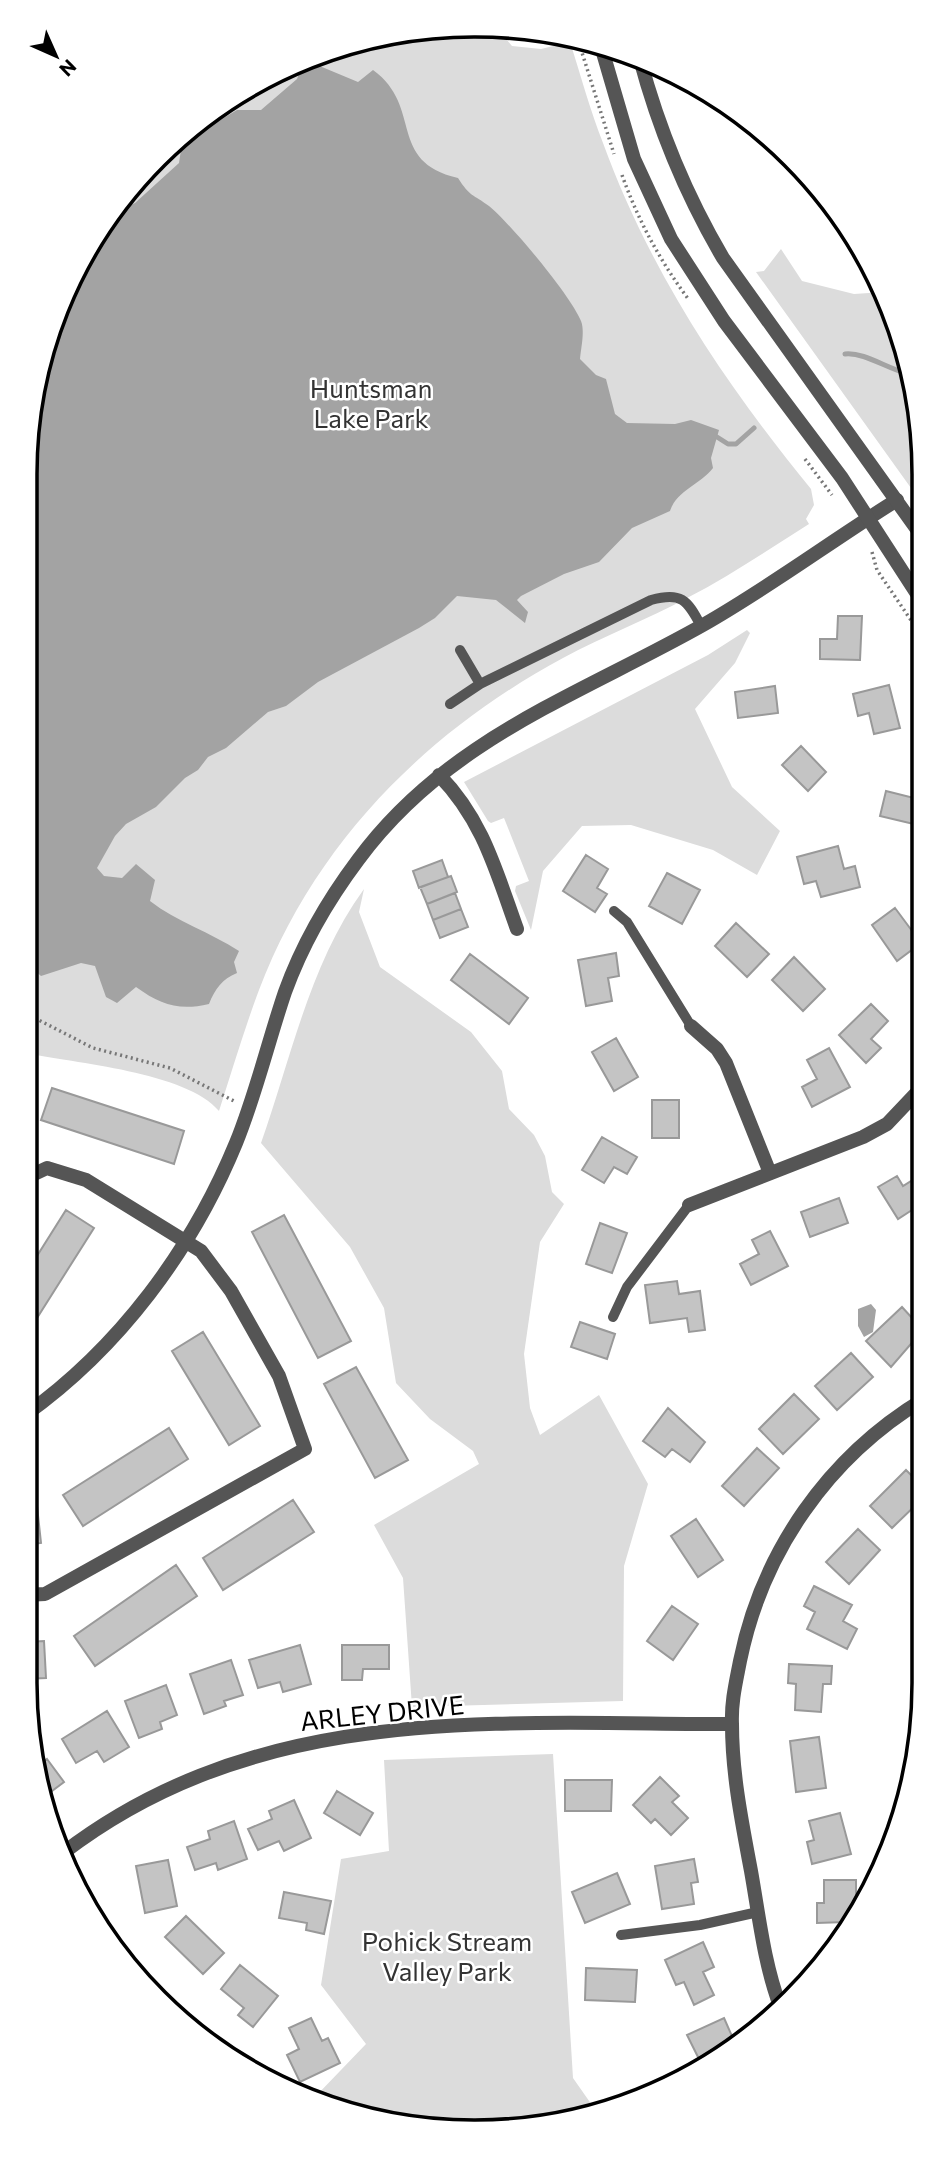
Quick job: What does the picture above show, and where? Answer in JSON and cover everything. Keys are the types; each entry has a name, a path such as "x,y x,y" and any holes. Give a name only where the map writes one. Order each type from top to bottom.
{"street":[{"path":"604,57 634,159 671,239 724,321 868,517 912,586"},
{"path":"643,70 667,146 695,209 723,258 912,522"},
{"path":"37,1404 97,1353 149,1294 186,1241 214,1191 248,1108 286,991 317,922 358,859 385,826 439,775 500,731 746,600 897,500"},
{"path":"439,775 466,804 479,826 517,929"},
{"path":"691,1026 717,1049 726,1063 770,1173"},
{"path":"689,1205 887,1124 912,1098"},
{"path":"37,1173 47,1168 86,1180 201,1251 231,1291 279,1376 305,1449 45,1594 37,1594"},
{"path":"778,1998 758,1912 734,1770 733,1702 746,1632 758,1595 798,1518 838,1469 884,1427 912,1407"},
{"name":"ARLEY DRIVE","path":"69,1849 128,1809 193,1776 265,1752 303,1743 382,1732 556,1722 732,1724"}],"lane":[{"path":"450,704 481,684 651,600 671,595 689,603 701,626"},
{"path":"460,650 481,684"},
{"path":"614,911 627,922 691,1026"},
{"path":"613,1317 627,1287 689,1205"},
{"path":"621,1935 700,1925 758,1912"}],"path":[{"path":"872,551 871,558 877,570 912,622"},
{"path":"37,1020 93,1048 170,1068 248,1108"}],"green space":[{"name":"Huntsman Lake Park","path":"503,38 512,46 541,49 559,45 572,48 598,131 643,237 692,325 720,367 811,489 814,505 806,519 809,524 703,590 578,650 513,687 466,720 421,757 381,797 344,840 311,887 283,937 259,990 219,1111 203,1098 182,1087 99,1065 37,1055 38,446 40,417 52,361 70,307 82,281 127,208 165,165 208,127 281,82 334,60 417,40"},
{"path":"781,249 802,281 854,294 872,293 889,334 904,389 909,417 912,489 756,272 764,271"},
{"path":"747,630 750,633 735,663 695,709 732,787 780,831 757,875 713,850 631,825 582,826 543,871 531,930 515,891 516,886 529,881 504,818 491,823 488,821 464,782 708,655"},
{"path":"364,889 359,912 380,967 471,1032 502,1071 509,1109 534,1135 545,1156 552,1192 564,1204 540,1242 524,1354 530,1408 540,1435 599,1395 648,1484 624,1566 623,1701 412,1707 403,1578 374,1525 479,1464 473,1451 430,1419 396,1383 384,1308 350,1247 261,1143 316,979 345,918"},
{"name":"Pohick Stream Valley Park","path":"553,1754 573,2078 591,2104 532,2117 446,2119 389,2112 320,2092 366,2044 321,1985 341,1859 389,1851 384,1760"}],"shaded area":[{"name":"Huntsman Lake Park","path":"319,66 358,82 373,70 398,100 413,146 422,159 436,170 458,178 469,192 499,215 566,295 582,325 580,359 596,375 606,379 615,414 627,423 675,424 691,420 719,430 711,458 713,468 678,498 670,511 632,528 599,562 564,574 521,596 517,600 528,612 525,623 496,600 457,596 435,618 419,628 318,682 286,706 268,712 226,748 208,757 198,770 185,778 156,807 126,824 115,836 97,868 104,876 122,878 136,864 155,880 150,901 239,951 234,962 237,973 220,985 209,1004 188,1007 171,1005 136,987 117,1003 106,997 95,966 81,963 41,976 37,972 37,475 40,417 45,389 70,307 95,256 127,208 179,163 181,150 206,128 237,110 261,110 297,79 299,74"},
{"path":"871,1304 876,1310 873,1332 864,1337 858,1326 858,1309"}],"building":[{"path":"838,616 862,616 860,660 820,659 820,639 837,639"},
{"path":"889,685 900,728 874,734 869,713 858,716 853,694"},
{"path":"775,686 778,713 738,718 735,692"},
{"path":"801,746 826,772 808,791 782,765"},
{"path":"886,791 912,798 912,824 880,816"},
{"path":"838,846 844,869 855,866 860,887 821,897 816,881 804,884 797,857"},
{"path":"586,855 608,869 597,888 607,894 595,912 563,891"},
{"path":"442,860 448,877 419,888 413,871"},
{"path":"667,873 700,890 682,924 649,906"},
{"path":"451,876 457,892 427,904 420,887"},
{"path":"455,893 461,909 433,920 427,904"},
{"path":"895,908 912,931 912,950 897,961 872,925"},
{"path":"461,909 468,927 440,938 433,920"},
{"path":"736,923 769,954 747,977 715,946"},
{"path":"616,953 619,976 608,978 612,1001 586,1006 578,960"},
{"path":"470,954 528,998 509,1024 451,980"},
{"path":"794,957 825,989 803,1011 772,980"},
{"path":"871,1004 888,1021 871,1039 881,1048 866,1063 839,1035"},
{"path":"616,1038 638,1077 614,1091 592,1052"},
{"path":"829,1048 850,1087 812,1107 802,1087 817,1079 807,1060"},
{"path":"52,1088 184,1131 174,1164 41,1120"},
{"path":"652,1100 679,1100 679,1138 652,1138"},
{"path":"602,1137 637,1157 627,1174 614,1167 604,1183 582,1170"},
{"path":"897,1176 903,1186 912,1180 912,1210 898,1219 878,1187"},
{"path":"839,1198 848,1223 810,1237 801,1212"},
{"path":"66,1210 94,1228 37,1318 37,1256"},
{"path":"284,1215 351,1341 318,1358 252,1232"},
{"path":"600,1223 627,1233 612,1273 586,1264"},
{"path":"770,1231 788,1266 751,1285 740,1264 759,1254 752,1240"},
{"path":"677,1281 679,1294 700,1291 705,1330 689,1332 687,1318 650,1323 645,1285"},
{"path":"902,1307 912,1318 912,1343 891,1367 866,1341"},
{"path":"580,1322 615,1334 607,1359 571,1347"},
{"path":"203,1332 260,1426 229,1445 172,1351"},
{"path":"851,1353 873,1377 837,1410 815,1386"},
{"path":"356,1367 408,1460 375,1478 324,1384"},
{"path":"794,1394 819,1419 783,1454 759,1429"},
{"path":"668,1408 705,1442 690,1462 672,1449 665,1457 643,1441"},
{"path":"169,1428 188,1459 83,1526 63,1495"},
{"path":"757,1448 779,1468 744,1506 722,1486"},
{"path":"906,1470 912,1476 912,1509 892,1528 870,1506"},
{"path":"293,1500 314,1532 223,1590 203,1558"},
{"path":"37,1506 41,1543 37,1544"},
{"path":"696,1519 723,1560 698,1577 671,1536"},
{"path":"858,1529 880,1550 849,1584 826,1562"},
{"path":"176,1565 197,1596 95,1666 74,1636"},
{"path":"814,1586 852,1605 843,1621 857,1629 847,1649 807,1629 815,1612 804,1606"},
{"path":"672,1606 698,1624 673,1660 647,1641"},
{"path":"37,1641 44,1641 46,1678 37,1678"},
{"path":"300,1645 311,1684 283,1692 280,1682 258,1688 249,1660"},
{"path":"342,1645 389,1645 389,1669 363,1669 362,1680 342,1680"},
{"path":"231,1660 243,1695 224,1701 226,1706 204,1714 190,1674"},
{"path":"789,1664 832,1666 831,1684 823,1684 821,1712 795,1710 796,1684 788,1683"},
{"path":"166,1685 177,1715 160,1722 162,1729 139,1738 125,1701"},
{"path":"107,1711 129,1747 104,1762 97,1751 76,1763 62,1739"},
{"path":"819,1737 826,1788 796,1792 790,1741"},
{"path":"47,1759 64,1782 51,1792 45,1768 44,1761"},
{"path":"660,1777 679,1796 672,1802 688,1818 671,1835 655,1819 651,1823 633,1805"},
{"path":"565,1780 612,1780 611,1811 565,1811"},
{"path":"337,1791 373,1813 360,1835 324,1813"},
{"path":"294,1800 311,1838 284,1851 279,1841 258,1850 248,1829 272,1819 269,1811"},
{"path":"840,1813 851,1854 812,1864 807,1842 814,1840 809,1821"},
{"path":"234,1821 247,1859 218,1870 216,1863 195,1870 187,1847 210,1839 208,1831"},
{"path":"694,1859 698,1882 691,1883 694,1904 662,1909 655,1866"},
{"path":"168,1860 177,1906 145,1913 136,1866"},
{"path":"617,1873 630,1904 585,1923 572,1892"},
{"path":"824,1880 856,1880 856,1897 840,1922 817,1923 817,1903 824,1903"},
{"path":"284,1892 331,1901 324,1934 306,1930 307,1923 279,1918"},
{"path":"186,1916 224,1953 203,1974 165,1937"},
{"path":"703,1942 714,1967 703,1972 714,1995 694,2005 684,1982 676,1985 665,1960"},
{"path":"240,1965 278,1996 253,2027 238,2015 244,2008 221,1989"},
{"path":"586,1968 637,1970 635,2002 585,2000"},
{"path":"311,2018 322,2041 328,2038 340,2063 300,2082 287,2055 299,2049 289,2028"},
{"path":"724,2018 732,2036 699,2058 687,2035"}],"waterway":[{"path":"845,354 868,358 900,371"},
{"path":"717,437 728,444 736,444 754,428"}]}
